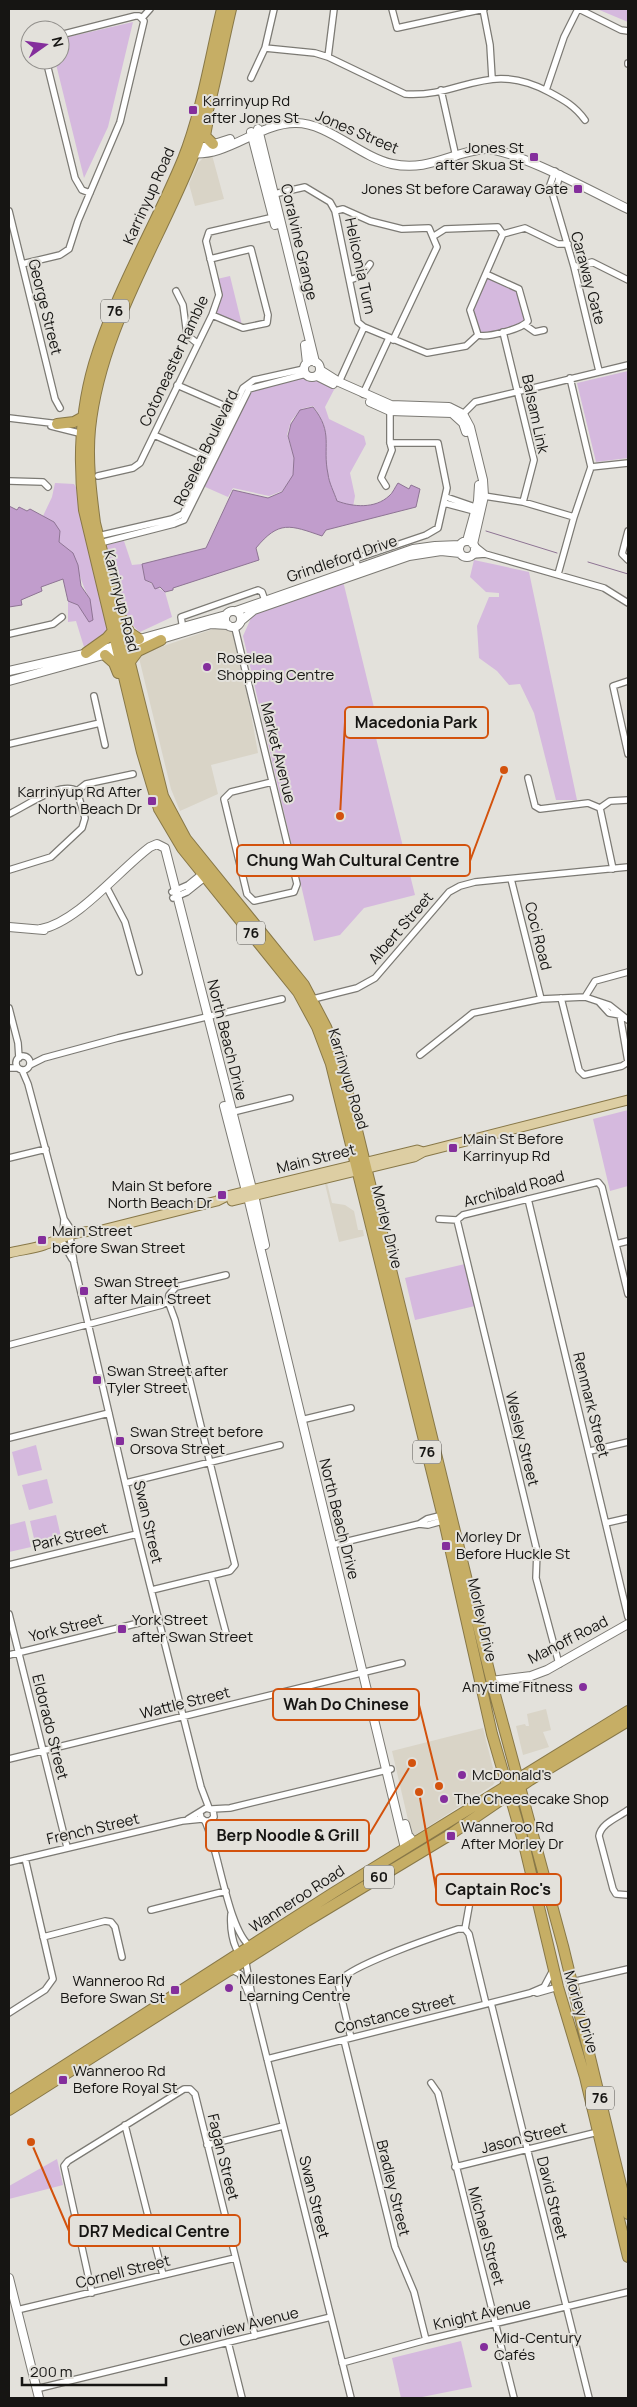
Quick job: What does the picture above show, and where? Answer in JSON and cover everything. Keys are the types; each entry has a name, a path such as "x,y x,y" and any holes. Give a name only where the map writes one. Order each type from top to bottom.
{"highway":[{"name":"Karrinyup Road","path":"222,9 190,150 133,270 94,364 85,429 81,484 84,510 113,631 129,663 163,796 186,839 207,872 288,978 313,1019 333,1069 362,1166"},
{"name":"Karrinyup Road","path":"231,9 207,109 105,358 85,429 91,493 99,540 113,596 128,694 159,808 182,848 207,872 294,971 313,1000 336,1052 362,1166"},
{"path":"207,109 205,136 213,144"},
{"path":"133,270 138,270 152,247"},
{"path":"57,424 74,422 85,429"},
{"path":"113,596 126,627 139,639"},
{"path":"86,653 107,638 113,631"},
{"path":"129,663 138,650 160,640"},
{"path":"105,654 114,663 128,694"},
{"name":"Morley Drive","path":"362,1166 447,1517 520,1782 572,1982 626,2211 628,2257"},
{"name":"Morley Drive","path":"447,1517 492,1734 538,1902 553,1970 598,2132 626,2211"},
{"path":"492,1734 498,1731 500,1724 496,1700"},
{"name":"Wanneroo Road","path":"253,1950 508,1790 628,1711"},
{"name":"Wanneroo Road","path":"520,1782 628,1721"},
{"name":"Wanneroo Road","path":"9,2110 226,1972 253,1950 410,1846 508,1790"},
{"path":"558,1987 565,1978 564,1951"},
{"name":"Wanneroo Road","path":"9,2100 229,1961 242,1958"},
{"path":"568,2021 564,1989 572,1982"}],"main road":[{"name":"Main Street","path":"9,1253 68,1238 90,1236 94,1232 217,1201 228,1202 250,1193 362,1166 417,1150 424,1152 628,1100"}],"street":[{"path":"22,264 60,255 69,249 120,122 143,25 142,18 150,9"},
{"path":"251,78 265,48 274,9"},
{"path":"328,57 334,9"},
{"path":"392,9 398,28 462,11 484,9 490,45 492,78"},
{"path":"546,90 564,37 579,9 621,30 628,31"},
{"path":"70,33 135,16 142,18"},
{"path":"265,48 315,53 328,57 405,94 441,90 492,78 520,80 546,90 575,106 585,120"},
{"path":"49,70 76,178 79,186 90,193"},
{"path":"441,90 457,154"},
{"name":"Jones Street","path":"190,150 211,151 282,120 308,121 379,155 400,161 429,160 457,154 477,146 498,146 514,151 628,209"},
{"name":"Jones Street","path":"190,150 255,132"},
{"name":"Coralvine Grange","path":"255,132 274,194 308,367 318,373"},
{"name":"Coralvine Grange","path":"255,132 306,348 308,367"},
{"name":"Jones Street","path":"557,173 628,205"},
{"name":"Caraway Gate","path":"557,173 556,188 552,192 568,244 599,371"},
{"path":"274,194 305,187 330,202 335,211 343,209 370,221 402,229 429,228 434,236 437,248 363,394"},
{"name":"George Street","path":"9,211 55,399 60,408"},
{"name":"Heliconia Turn","path":"335,211 358,322 364,327 427,353 466,346 478,335"},
{"name":"Cotoneaster Ramble","path":"98,476 133,468 140,463 212,315 219,295 206,241 210,232 274,217"},
{"path":"434,236 445,229 498,226 503,234"},
{"path":"503,234 525,228 558,244 568,244"},
{"path":"486,274 518,289 528,321 525,325 503,332 478,335 470,310 503,234"},
{"path":"210,259 251,249 268,315 268,323 242,328 212,315"},
{"path":"574,267 592,262 628,280"},
{"path":"350,280 361,276 370,264"},
{"path":"176,291 183,305 187,335 198,344"},
{"path":"525,325 534,332 544,330"},
{"path":"339,382 364,327"},
{"name":"Balsam Link","path":"503,332 534,460 523,502"},
{"path":"462,414 475,402 628,365"},
{"path":"308,367 311,377 318,373"},
{"name":"Roselea Boulevard","path":"99,540 180,516 186,509 240,392 249,383 308,367"},
{"name":"Roselea Boulevard","path":"99,540 174,524 184,520 249,389 308,367"},
{"path":"318,373 390,405 449,407 462,414 470,427 483,480 484,496 467,546"},
{"path":"318,373 390,411 447,412 460,420 466,430 478,480 478,495 467,546 473,555"},
{"path":"558,574 574,517 592,467 570,378"},
{"path":"177,385 232,409"},
{"path":"386,486 381,478 392,450 390,443 390,411"},
{"path":"9,418 57,424"},
{"path":"45,424 56,429 85,429"},
{"path":"154,435 209,459"},
{"path":"359,571 355,559 426,535 438,528 448,488 438,443 390,443"},
{"path":"592,467 628,463"},
{"path":"9,481 43,482 48,487"},
{"path":"484,496 523,502 574,517"},
{"path":"445,500 475,509"},
{"path":"628,531 622,554 628,560"},
{"name":"Grindleford Drive","path":"236,612 359,571 424,546 467,546 485,554 604,588 628,603"},
{"name":"Grindleford Drive","path":"467,546 466,558 485,554"},
{"path":"183,631 181,618 258,590 261,590 266,603"},
{"name":"Grindleford Drive","path":"242,620 266,603"},
{"path":"9,671 86,653 160,640 211,622 230,612 236,612 242,620 232,626 211,622"},
{"path":"226,615 225,621 232,626"},
{"path":"9,634 53,624 62,618"},
{"name":"Market Avenue","path":"232,626 272,782 297,884 294,892 254,901 247,894 224,799 230,792 272,782"},
{"path":"9,681 105,654 139,639 183,631"},
{"path":"55,660 57,669"},
{"path":"25,667 28,676"},
{"path":"628,681 613,686 628,754"},
{"path":"94,696 105,745"},
{"path":"9,744 100,723"},
{"path":"77,791 86,784 133,774"},
{"path":"528,778 535,806 540,809 588,803 600,808"},
{"path":"9,814 45,794 72,788 77,791 85,818 82,828 51,857 9,870"},
{"path":"600,808 610,801 628,800"},
{"path":"600,808 613,870"},
{"name":"North Beach Drive","path":"106,886 150,847 157,844 163,846 269,1270 303,1419 389,1770 410,1846"},
{"name":"Albert Street","path":"313,1000 357,988 375,978 449,892 473,882 613,870 628,867"},
{"path":"175,894 187,892 207,872"},
{"name":"Coci Road","path":"511,878 541,999"},
{"path":"9,927 40,929 55,926 106,886 125,922 139,972"},
{"path":"586,997 595,981 628,972"},
{"path":"420,1055 473,1014 541,999 586,997 600,1002 609,1013 620,1015 628,1020"},
{"path":"561,998 579,1070 584,1075 622,1066 628,1062 620,1015"},
{"path":"9,1066 282,999"},
{"name":"Swan Street","path":"9,1008 64,1219 137,1534 226,1891 243,1941 253,1950"},
{"path":"229,1113 290,1098"},
{"path":"9,1158 46,1149"},
{"name":"Archibald Road","path":"439,1219 457,1220 463,1215 598,1182 602,1187 616,1244"},
{"name":"Renmark Street","path":"528,1199 590,1451 628,1617"},
{"name":"Swan Street","path":"64,1219 68,1238"},
{"name":"Wesley Street","path":"457,1220 537,1551 536,1578 559,1664"},
{"path":"628,1241 616,1244 628,1294"},
{"path":"152,1590 230,1571 235,1565 175,1320 168,1301 169,1295 176,1287 226,1276"},
{"path":"9,1345 162,1305 168,1301"},
{"path":"303,1419 351,1408"},
{"path":"9,1438 108,1413"},
{"path":"590,1451 628,1442"},
{"path":"126,1483 280,1445"},
{"path":"334,1545 419,1524 428,1525 447,1517"},
{"path":"606,1523 628,1518"},
{"name":"Park Street","path":"9,1565 137,1534"},
{"path":"211,1576 226,1633"},
{"name":"Eldorado Street","path":"9,1614 67,1847"},
{"name":"York Street","path":"9,1655 159,1618"},
{"name":"Manoff Road","path":"492,1684 531,1676 559,1664 628,1624"},
{"name":"Wattle Street","path":"9,1759 402,1663"},
{"name":"French Street","path":"9,1862 389,1770"},
{"path":"628,1810 600,1830 610,1880 616,1894 628,1896"},
{"path":"9,2012 45,1990 53,1979 25,1858"},
{"path":"151,1910 226,1891"},
{"path":"465,1929 470,1901"},
{"name":"Swan Street","path":"232,1912 231,1922 242,1958 351,2398"},
{"path":"43,1936 106,1921 111,1922 115,1927 122,1956"},
{"name":"Bradley Street","path":"426,2340 414,2292 395,2247 347,2039 338,1983 340,1979 359,1968 411,1946 458,1929 465,1929"},
{"name":"David Street","path":"465,1929 469,1934 489,2003 588,2398"},
{"path":"572,1982 628,1969"},
{"name":"Constance Street","path":"530,1993 546,1985 553,1970"},
{"name":"Swan Street","path":"226,1972 234,1971 240,1974 253,2002"},
{"name":"Constance Street","path":"267,2059 558,1987"},
{"name":"Michael Street","path":"431,2083 438,2093 455,2168 514,2398"},
{"name":"Fagan Street","path":"125,2125 184,2089 190,2089 195,2094 255,2336"},
{"path":"92,2293 64,2166 68,2161 125,2125 163,2275"},
{"path":"207,2145 283,2126"},
{"name":"Jason Street","path":"455,2168 598,2132"},
{"name":"Cornell Street","path":"17,2310 235,2258"},
{"path":"9,2278 39,2398"},
{"name":"Knight Avenue","path":"342,2363 426,2340 628,2292"},
{"name":"Clearview Avenue","path":"36,2389 331,2317"},
{"path":"228,2342 242,2398"}],"shaded area":[{"path":"597,9 628,9 628,22"},
{"path":"133,22 108,127 84,178 57,70 70,70 70,37"},
{"path":"212,155 224,199 195,206 189,184 198,163 203,158"},
{"path":"486,274 519,289 528,321 525,325 481,336 470,310"},
{"path":"230,276 242,325 215,314 221,295 217,279"},
{"path":"628,371 628,458 596,462 577,383"},
{"path":"303,373 306,379 313,380 323,377 337,384 325,407 329,419 364,436 366,444 350,473 355,496 353,507 337,501 330,484 326,464 325,431 319,415 313,406 301,409 291,421 287,435 294,458 293,476 282,491 269,496 233,488 228,497 203,486 249,389"},
{"path":"313,407 323,424 326,440 326,464 330,484 337,501 350,505 371,505 390,495 398,483 409,489 411,485 420,489 416,507 326,530 322,536 301,529 286,527 279,529 264,539 256,548 259,560 173,588 173,590 165,592 160,587 155,589 152,583 145,580 142,564 206,548 233,490 268,498 282,492 293,475 294,458 288,436 291,424 300,410"},
{"path":"55,483 74,484 77,489 85,538 108,629 103,636 84,647 76,621 68,622 68,601 78,605 90,599 71,554 59,542 60,531 43,516 52,497"},
{"path":"9,506 17,510 19,507 27,511 30,509 54,522 60,531 59,542 73,553 78,565 81,586 90,599 93,620 89,622 78,605 68,601 63,579 41,587 42,591 21,600 22,605 9,607"},
{"path":"123,538 132,565 142,564 145,580 165,592 172,617 140,632 133,625 121,604 104,543"},
{"path":"474,560 529,572 577,800 556,800 534,713 520,684 509,685 497,671 479,658 477,626 489,597 499,597 499,593 486,592 470,577"},
{"path":"343,581 381,736 376,738 415,895 364,908 340,935 314,941 243,636 252,616 259,610"},
{"path":"216,628 232,631 247,692 258,753 211,765 218,794 180,811 171,789 139,658 143,653"},
{"path":"628,1110 628,1186 610,1191 593,1119"},
{"path":"327,1183 332,1203 345,1205 354,1211 358,1230 363,1230 364,1236 339,1242 325,1184"},
{"path":"465,1264 475,1306 415,1320 405,1278"},
{"path":"36,1445 42,1470 18,1476 12,1452"},
{"path":"47,1479 53,1503 29,1510 22,1485"},
{"path":"56,1515 62,1541 36,1547 30,1521"},
{"path":"25,1521 31,1547 9,1552 9,1525"},
{"path":"546,1709 551,1730 543,1732 549,1747 523,1755 516,1726 525,1724 529,1726 527,1714"},
{"path":"483,1728 496,1780 493,1785 412,1837 392,1751"},
{"path":"57,2159 63,2185 9,2199 9,2186"},
{"path":"461,2341 472,2387 417,2398 401,2398 392,2358"}],"waterway":[{"path":"486,531 557,553"},
{"path":"588,562 628,574"}],"place":[{"name":"Karrinyup Rd after Jones St","path":"193,110"},
{"name":"Jones St after Skua St","path":"534,157"},
{"name":"Jones St before Caraway Gate","path":"578,189"},
{"name":"Roselea Shopping Centre","path":"207,667"},
{"name":"Chung Wah Cultural Centre","path":"504,770"},
{"name":"Karrinyup Rd After North Beach Dr","path":"152,801"},
{"name":"Macedonia Park","path":"340,816"},
{"name":"Main St Before Karrinyup Rd","path":"453,1148"},
{"name":"Main St before North Beach Dr","path":"222,1195"},
{"name":"Main Street before Swan Street","path":"42,1240"},
{"name":"Swan Street after Main Street","path":"84,1291"},
{"name":"Swan Street after Tyler Street","path":"97,1380"},
{"name":"Swan Street before Orsova Street","path":"120,1441"},
{"name":"Morley Dr Before Huckle St","path":"446,1546"},
{"name":"York Street after Swan Street","path":"122,1629"},
{"name":"Anytime Fitness","path":"583,1687"},
{"name":"Berp Noodle & Grill","path":"412,1763"},
{"name":"McDonald's","path":"462,1775"},
{"name":"Wah Do Chinese","path":"439,1786"},
{"name":"Captain Roc's","path":"419,1792"},
{"name":"The Cheesecake Shop","path":"444,1799"},
{"name":"Wanneroo Rd After Morley Dr","path":"451,1836"},
{"name":"Milestones Early Learning Centre","path":"229,1988"},
{"name":"Wanneroo Rd Before Swan St","path":"175,1990"},
{"name":"Wanneroo Rd Before Royal St","path":"63,2080"},
{"name":"DR7 Medical Centre","path":"31,2142"},
{"name":"Mid-Century Cafés","path":"484,2347"}]}
